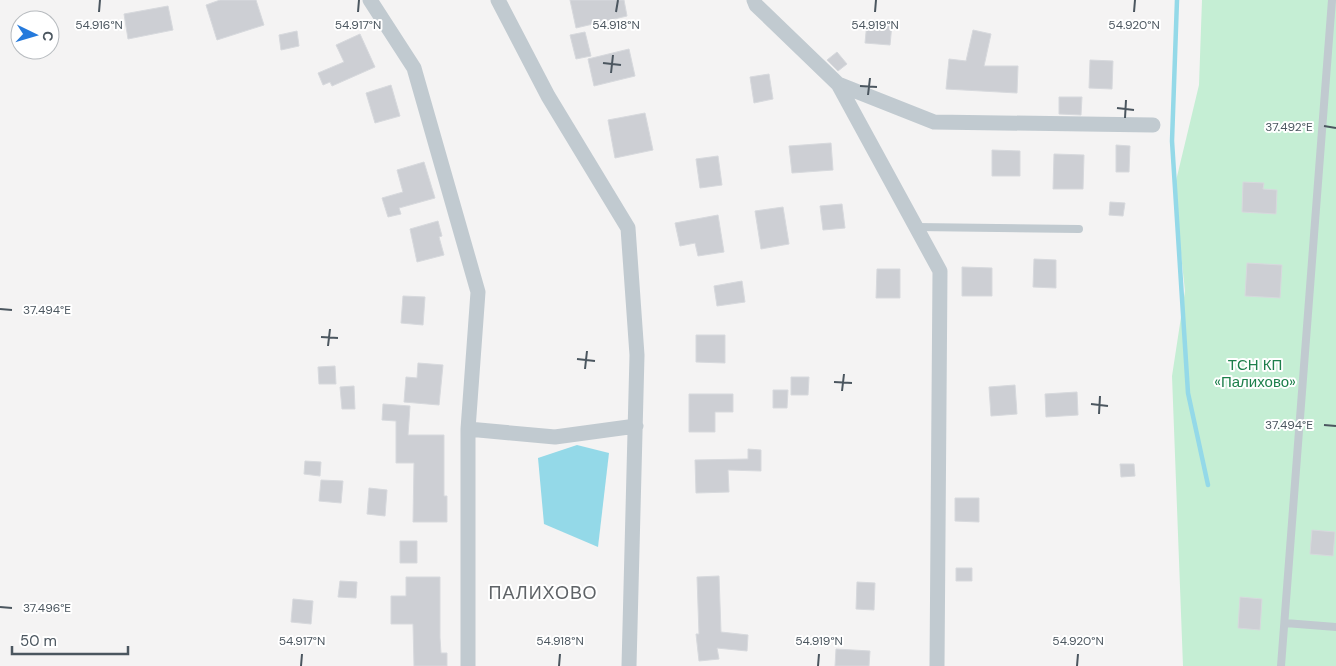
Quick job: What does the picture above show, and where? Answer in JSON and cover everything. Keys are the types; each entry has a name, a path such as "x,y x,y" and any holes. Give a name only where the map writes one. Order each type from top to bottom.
{"street":[{"path":"370,0 414,68 478,292 468,430 468,666"},
{"path":"498,0 548,96 628,228 637,355 630,666"},
{"path":"754,0 756,5 838,84 940,272 937,666"},
{"path":"838,84 934,122 1153,125"},
{"path":"468,430 555,437 636,426"}],"lane":[{"path":"1281,666 1332,0"},
{"path":"916,227 1079,229"},
{"path":"1284,623 1336,627"}],"green space":[{"name":"ТСН КП «Палихово»","path":"1202,0 1336,0 1336,666 1183,666 1172,376 1185,291 1174,189 1199,85"}],"water":[{"path":"577,445 609,453 598,547 544,524 538,458"}],"building":[{"path":"220,0 256,0 264,25 217,40 206,5"},
{"path":"570,0 624,0 627,16 576,28"},
{"path":"168,6 173,30 128,39 124,14"},
{"path":"867,22 892,24 890,45 865,43"},
{"path":"973,30 991,34 984,66 1018,66 1017,93 946,89 949,59 966,61"},
{"path":"297,31 299,46 281,50 279,35"},
{"path":"585,32 591,56 576,59 570,35"},
{"path":"360,34 375,67 332,86 330,82 323,85 318,73 344,62 336,45"},
{"path":"629,49 635,76 594,86 588,59"},
{"path":"837,52 847,64 838,71 827,60"},
{"path":"1090,60 1113,61 1112,89 1089,88"},
{"path":"769,74 773,99 754,103 750,77"},
{"path":"391,85 400,116 375,123 366,93"},
{"path":"1059,97 1082,97 1081,115 1059,114"},
{"path":"645,113 653,150 615,158 608,120"},
{"path":"831,143 833,170 792,173 789,146"},
{"path":"1116,145 1130,146 1129,172 1116,172"},
{"path":"992,150 1020,151 1020,176 992,176"},
{"path":"1054,154 1084,155 1083,189 1053,189"},
{"path":"718,156 722,185 700,188 696,159"},
{"path":"424,162 435,198 399,208 401,214 388,217 382,198 403,192 397,170"},
{"path":"1243,182 1264,183 1263,189 1277,190 1276,214 1242,212"},
{"path":"1110,202 1125,203 1123,216 1109,215"},
{"path":"842,204 845,228 823,230 820,206"},
{"path":"783,207 789,244 761,249 755,211"},
{"path":"718,215 724,252 698,256 695,243 680,246 675,223"},
{"path":"438,221 442,236 439,237 444,255 417,262 410,229"},
{"path":"1034,259 1056,260 1056,288 1033,287"},
{"path":"1247,263 1282,265 1280,298 1245,296"},
{"path":"962,267 992,268 992,296 962,296"},
{"path":"877,269 900,269 900,298 876,298"},
{"path":"742,281 745,302 717,306 714,286"},
{"path":"403,296 425,297 423,325 401,323"},
{"path":"696,335 725,335 725,363 696,362"},
{"path":"418,363 443,365 439,405 404,402 406,377 417,378"},
{"path":"335,366 336,384 319,384 318,367"},
{"path":"791,377 809,377 808,395 791,395"},
{"path":"1015,385 1017,414 991,416 989,387"},
{"path":"354,386 355,409 342,409 340,387"},
{"path":"773,390 788,390 787,408 773,408"},
{"path":"1077,392 1078,415 1046,417 1045,394"},
{"path":"689,394 733,394 733,412 715,412 715,432 689,432"},
{"path":"383,404 410,406 408,435 444,435 444,496 447,496 447,522 413,522 414,463 396,463 396,421 382,420"},
{"path":"748,449 761,450 761,471 728,470 729,492 696,493 695,460 748,459"},
{"path":"305,461 321,462 320,476 304,474"},
{"path":"1120,464 1134,464 1135,476 1121,477"},
{"path":"321,480 343,481 341,503 319,501"},
{"path":"369,488 387,490 385,516 367,514"},
{"path":"955,498 979,498 979,522 955,521"},
{"path":"1312,530 1335,532 1333,556 1310,554"},
{"path":"400,541 417,541 417,563 400,563"},
{"path":"956,568 972,568 972,581 956,581"},
{"path":"719,576 721,632 748,635 747,651 717,648 719,659 699,661 696,634 699,634 697,577"},
{"path":"406,577 440,577 441,653 447,653 447,666 414,666 413,624 391,624 391,596 406,596"},
{"path":"340,581 357,582 356,598 338,597"},
{"path":"857,582 875,583 874,610 856,609"},
{"path":"1240,597 1262,599 1260,630 1238,628"},
{"path":"293,599 313,601 311,624 291,622"},
{"path":"836,649 870,651 869,666 835,666"}],"waterway":[{"path":"1177,0 1172,141 1188,393 1208,485"}],"district":[{"name":"ПАЛИХОВО","path":"543,593"}]}
